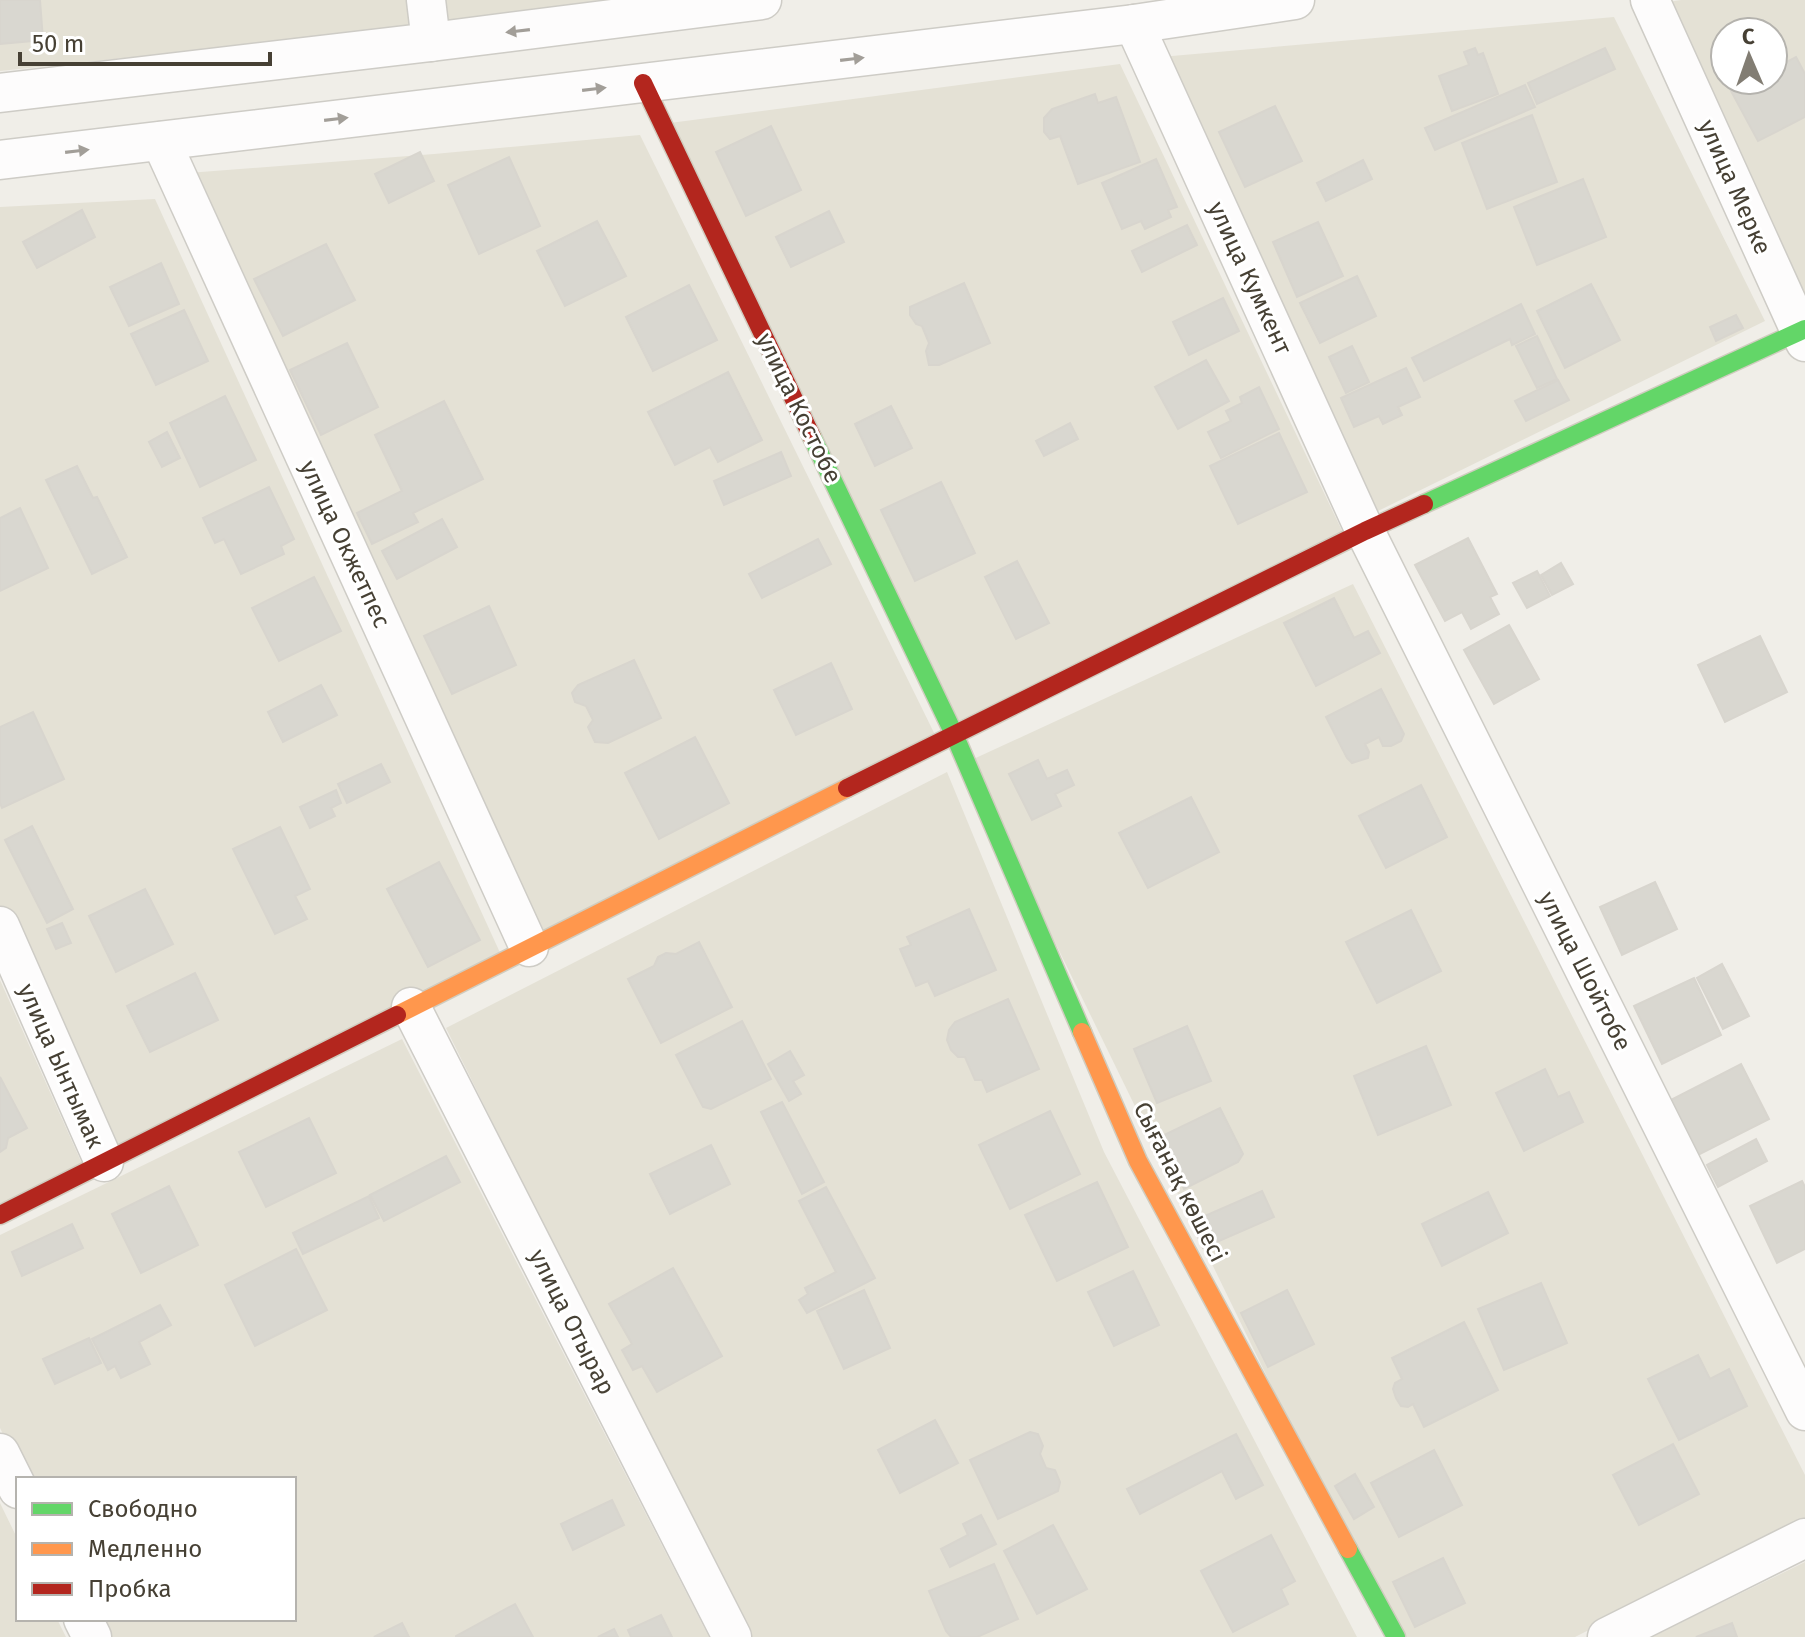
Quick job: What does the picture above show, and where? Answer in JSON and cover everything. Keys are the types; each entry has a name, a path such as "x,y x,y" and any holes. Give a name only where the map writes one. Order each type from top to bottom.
{"street":[{"path":"426,0 431,42"},
{"path":"0,93 762,0"},
{"path":"0,160 1134,24 1295,0"},
{"name":"улица Мерке","path":"1650,0 1803,334"},
{"name":"улица Кумкент","path":"1134,24 1365,531"},
{"name":"улица Костобе","path":"643,83 954,734"},
{"name":"улица Окжетпес","path":"161,141 529,947"},
{"path":"0,1215 954,734 1365,531 1803,334"},
{"name":"улица Шойтобе","path":"1365,531 1805,1411"},
{"name":"Сығанақ көшесі","path":"954,734 1138,1161 1396,1637"},
{"name":"улица Ынтымак","path":"0,926 104,1162"},
{"name":"улица Отырар","path":"411,1007 732,1637"},
{"path":"0,1453 16,1485"},
{"path":"1607,1637 1805,1538"}],"shaded area":[{"path":"0,0 407,0 410,28 0,71"},
{"path":"436,0 649,0 440,31"},
{"path":"1681,0 1805,0 1805,301 1655,4"},
{"path":"1614,17 1765,321 1378,511 1149,58"},
{"path":"1120,64 1345,537 959,721 662,124"},
{"path":"640,135 942,749 531,952 188,173"},
{"path":"155,199 502,957 112,1154 0,916 0,207"},
{"path":"1353,584 1805,1475 1805,1521 1575,1637 1394,1637 967,762"},
{"path":"947,772 1104,1152 1357,1637 746,1637 446,1028"},
{"path":"0,980 83,1166 0,1207"},
{"path":"402,1039 709,1637 103,1637 95,1621 296,1621 296,1477 24,1477 0,1428 0,1235"},
{"path":"0,1503 16,1536 16,1621 58,1621 66,1637 0,1637"},
{"path":"1805,1562 1805,1637 1651,1637"}],"building":[{"path":"0,0 40,0 43,40 0,44"},
{"path":"1475,48 1478,55 1483,53 1498,94 1452,111 1439,76 1469,65 1464,52"},
{"path":"1605,48 1615,69 1537,104 1528,83"},
{"path":"1796,57 1805,74 1805,117 1758,141 1734,96 1789,96 1789,61"},
{"path":"1525,85 1535,107 1435,150 1425,128"},
{"path":"1095,94 1098,103 1116,97 1140,162 1078,184 1060,136 1050,139 1044,132 1044,118 1052,109"},
{"path":"1275,106 1302,161 1245,187 1219,132"},
{"path":"1532,115 1557,182 1487,209 1462,143"},
{"path":"771,126 801,190 746,216 716,152"},
{"path":"420,152 434,181 389,203 375,174"},
{"path":"509,157 540,226 479,254 448,185"},
{"path":"1156,159 1177,207 1168,210 1171,217 1145,229 1141,221 1122,229 1102,183"},
{"path":"1363,160 1372,179 1326,201 1317,183"},
{"path":"1583,179 1606,237 1537,265 1514,207"},
{"path":"82,210 95,237 37,268 23,242"},
{"path":"829,211 844,242 791,267 776,237"},
{"path":"597,221 626,276 565,306 537,251"},
{"path":"1318,222 1343,276 1297,297 1273,242"},
{"path":"1187,225 1197,245 1142,272 1132,251"},
{"path":"326,244 355,300 283,336 254,279"},
{"path":"161,263 179,304 129,326 110,287"},
{"path":"1357,276 1376,316 1320,343 1300,303"},
{"path":"964,283 990,343 939,365 929,365 926,351 929,343 922,326 916,324 910,315 910,307"},
{"path":"1591,284 1620,340 1565,368 1537,311"},
{"path":"689,285 717,340 653,371 626,317"},
{"path":"1223,298 1239,331 1189,355 1173,322"},
{"path":"1521,304 1535,334 1512,345 1510,339 1424,381 1412,358"},
{"path":"184,310 208,361 156,385 131,334"},
{"path":"1736,315 1743,328 1716,341 1710,327"},
{"path":"1537,336 1557,379 1537,388 1516,346"},
{"path":"347,343 378,407 321,435 290,370"},
{"path":"1352,346 1369,382 1346,393 1329,357"},
{"path":"1206,360 1229,401 1178,429 1155,387"},
{"path":"1406,368 1420,397 1398,407 1402,415 1383,424 1379,416 1354,427 1341,398"},
{"path":"728,372 762,440 718,462 710,447 675,465 648,412"},
{"path":"1558,380 1569,400 1526,421 1515,401"},
{"path":"1259,387 1279,429 1221,458 1208,432 1231,421 1226,411 1242,403 1240,397"},
{"path":"225,396 256,460 200,487 170,423"},
{"path":"444,401 483,479 413,513 418,522 372,544 357,513 402,491 375,435"},
{"path":"891,406 912,448 875,466 855,424"},
{"path":"1070,423 1078,439 1044,456 1036,441"},
{"path":"167,432 180,458 162,467 149,442"},
{"path":"1279,433 1307,492 1238,524 1210,466"},
{"path":"781,452 791,476 724,505 714,481"},
{"path":"77,466 93,498 97,497 127,557 92,574 46,480"},
{"path":"941,482 975,553 915,581 881,510"},
{"path":"269,487 294,539 281,546 284,554 241,574 224,539 215,543 203,518"},
{"path":"20,508 48,568 0,591 0,518"},
{"path":"442,519 457,547 397,579 382,551"},
{"path":"1468,538 1497,594 1490,597 1499,614 1471,629 1462,612 1445,621 1415,565"},
{"path":"818,539 831,564 762,598 749,574"},
{"path":"1017,561 1049,623 1016,639 985,577"},
{"path":"1561,563 1573,584 1552,595 1541,575"},
{"path":"1537,571 1550,596 1527,608 1513,583"},
{"path":"314,577 341,631 279,661 252,608"},
{"path":"1334,598 1354,638 1368,631 1380,653 1316,686 1284,623"},
{"path":"489,606 516,665 452,694 424,636"},
{"path":"1509,625 1539,679 1494,704 1464,650"},
{"path":"1760,636 1787,692 1725,722 1698,665"},
{"path":"634,660 661,718 608,743 595,742 588,727 593,720 586,706 575,702 572,693 578,685"},
{"path":"831,663 852,709 796,735 774,690"},
{"path":"321,685 337,715 283,742 268,712"},
{"path":"1381,689 1404,734 1401,741 1391,746 1383,746 1379,737 1365,744 1368,758 1352,763 1326,717"},
{"path":"33,712 64,779 2,808 0,727"},
{"path":"695,737 729,803 659,839 625,773"},
{"path":"1038,760 1047,779 1067,770 1074,785 1055,794 1061,806 1032,820 1009,774"},
{"path":"381,764 390,782 347,803 338,784"},
{"path":"1421,785 1447,837 1386,868 1359,816"},
{"path":"336,790 341,803 331,808 335,816 310,828 300,807"},
{"path":"1191,797 1219,852 1148,888 1119,833"},
{"path":"32,826 73,909 47,923 5,840"},
{"path":"280,827 310,889 295,896 307,919 275,934 233,849"},
{"path":"439,862 480,940 428,967 387,889"},
{"path":"1655,882 1677,929 1622,955 1600,907"},
{"path":"145,889 173,944 116,972 89,916"},
{"path":"969,909 996,970 935,996 928,981 916,986 900,949 911,945 907,937"},
{"path":"1411,910 1441,971 1377,1003 1346,942"},
{"path":"62,923 71,943 56,949 47,929"},
{"path":"699,942 732,1007 661,1043 628,979 654,966 658,957 666,953 676,954"},
{"path":"1722,964 1749,1016 1723,1029 1697,978"},
{"path":"195,973 218,1020 150,1052 127,1006"},
{"path":"1694,978 1721,1035 1662,1064 1634,1006"},
{"path":"1008,999 1039,1069 987,1092 982,1080 975,1080 965,1057 958,1057 951,1050 947,1040 949,1030 955,1022"},
{"path":"742,1021 771,1079 711,1109 703,1107 676,1055"},
{"path":"1187,1026 1211,1081 1157,1103 1134,1049"},
{"path":"1426,1046 1451,1105 1378,1135 1354,1076"},
{"path":"790,1051 804,1075 793,1081 801,1094 789,1101 768,1064"},
{"path":"1741,1064 1769,1119 1698,1155 1669,1101"},
{"path":"1545,1069 1558,1097 1569,1092 1583,1122 1524,1151 1496,1093"},
{"path":"0,1077 27,1128 8,1138 6,1148 0,1152"},
{"path":"782,1102 824,1182 802,1194 761,1112"},
{"path":"1220,1108 1243,1154 1238,1162 1184,1189 1158,1138"},
{"path":"1050,1111 1080,1174 1010,1209 979,1145"},
{"path":"309,1118 336,1173 266,1207 239,1152"},
{"path":"1756,1139 1767,1161 1718,1187 1707,1165"},
{"path":"711,1145 730,1184 670,1214 650,1174"},
{"path":"446,1156 460,1182 384,1221 370,1195"},
{"path":"1802,1181 1805,1187 1805,1249 1777,1263 1750,1206"},
{"path":"1097,1182 1128,1247 1057,1281 1025,1215"},
{"path":"169,1186 198,1245 141,1273 112,1214"},
{"path":"826,1187 875,1278 807,1313 799,1300 808,1294 805,1288 836,1272 799,1201"},
{"path":"1262,1191 1274,1217 1203,1248 1191,1222"},
{"path":"1488,1192 1508,1233 1442,1266 1422,1224"},
{"path":"369,1196 379,1218 303,1254 293,1233"},
{"path":"72,1224 83,1248 22,1276 12,1252"},
{"path":"296,1249 327,1310 255,1346 225,1285"},
{"path":"673,1268 722,1356 657,1392 642,1366 633,1370 622,1350 632,1344 609,1304"},
{"path":"1133,1271 1159,1325 1114,1346 1088,1292"},
{"path":"1541,1283 1567,1343 1504,1370 1478,1309"},
{"path":"864,1290 890,1348 844,1369 817,1311"},
{"path":"1287,1290 1314,1344 1268,1367 1241,1313"},
{"path":"160,1305 171,1325 139,1342 150,1364 121,1378 115,1366 108,1370 92,1339"},
{"path":"1464,1322 1498,1390 1424,1427 1413,1404 1401,1406 1396,1398 1393,1389 1395,1383 1402,1379 1392,1358"},
{"path":"89,1338 101,1363 55,1384 43,1359"},
{"path":"1698,1355 1710,1379 1729,1369 1747,1406 1679,1440 1648,1379"},
{"path":"935,1420 958,1463 900,1493 878,1450"},
{"path":"1030,1432 1038,1434 1043,1446 1040,1454 1046,1468 1055,1470 1060,1482 1058,1491 998,1519 970,1460"},
{"path":"1236,1434 1263,1485 1236,1499 1222,1471 1140,1514 1127,1489"},
{"path":"1673,1444 1699,1494 1639,1525 1613,1475"},
{"path":"1434,1450 1462,1505 1399,1537 1371,1483"},
{"path":"1355,1474 1374,1507 1354,1519 1335,1486"},
{"path":"612,1500 624,1525 573,1550 561,1524"},
{"path":"981,1515 996,1544 950,1567 941,1549 968,1535 963,1524"},
{"path":"1053,1525 1087,1589 1037,1614 1004,1551"},
{"path":"1271,1535 1295,1581 1281,1589 1288,1604 1233,1632 1201,1571"},
{"path":"1443,1558 1465,1603 1415,1627 1393,1582"},
{"path":"994,1564 1018,1619 977,1637 951,1637 929,1591"},
{"path":"515,1604 533,1637 456,1637 456,1636"},
{"path":"661,1615 672,1637 631,1637 628,1630"},
{"path":"402,1623 409,1637 374,1637"},
{"path":"1732,1623 1737,1637 1696,1637"},
{"path":"614,1629 618,1637 598,1637"}],"traffic: fast":[{"path":"1424,504 1805,329"},
{"path":"812,437 954,734 1082,1032"},
{"path":"1348,1549 1396,1637"}],"traffic: slow":[{"path":"397,1015 847,788"},
{"path":"1082,1032 1138,1161 1348,1549"}],"traffic: jam":[{"path":"643,83 812,437"},
{"path":"847,788 1424,504"},
{"path":"0,1215 397,1015"}]}
